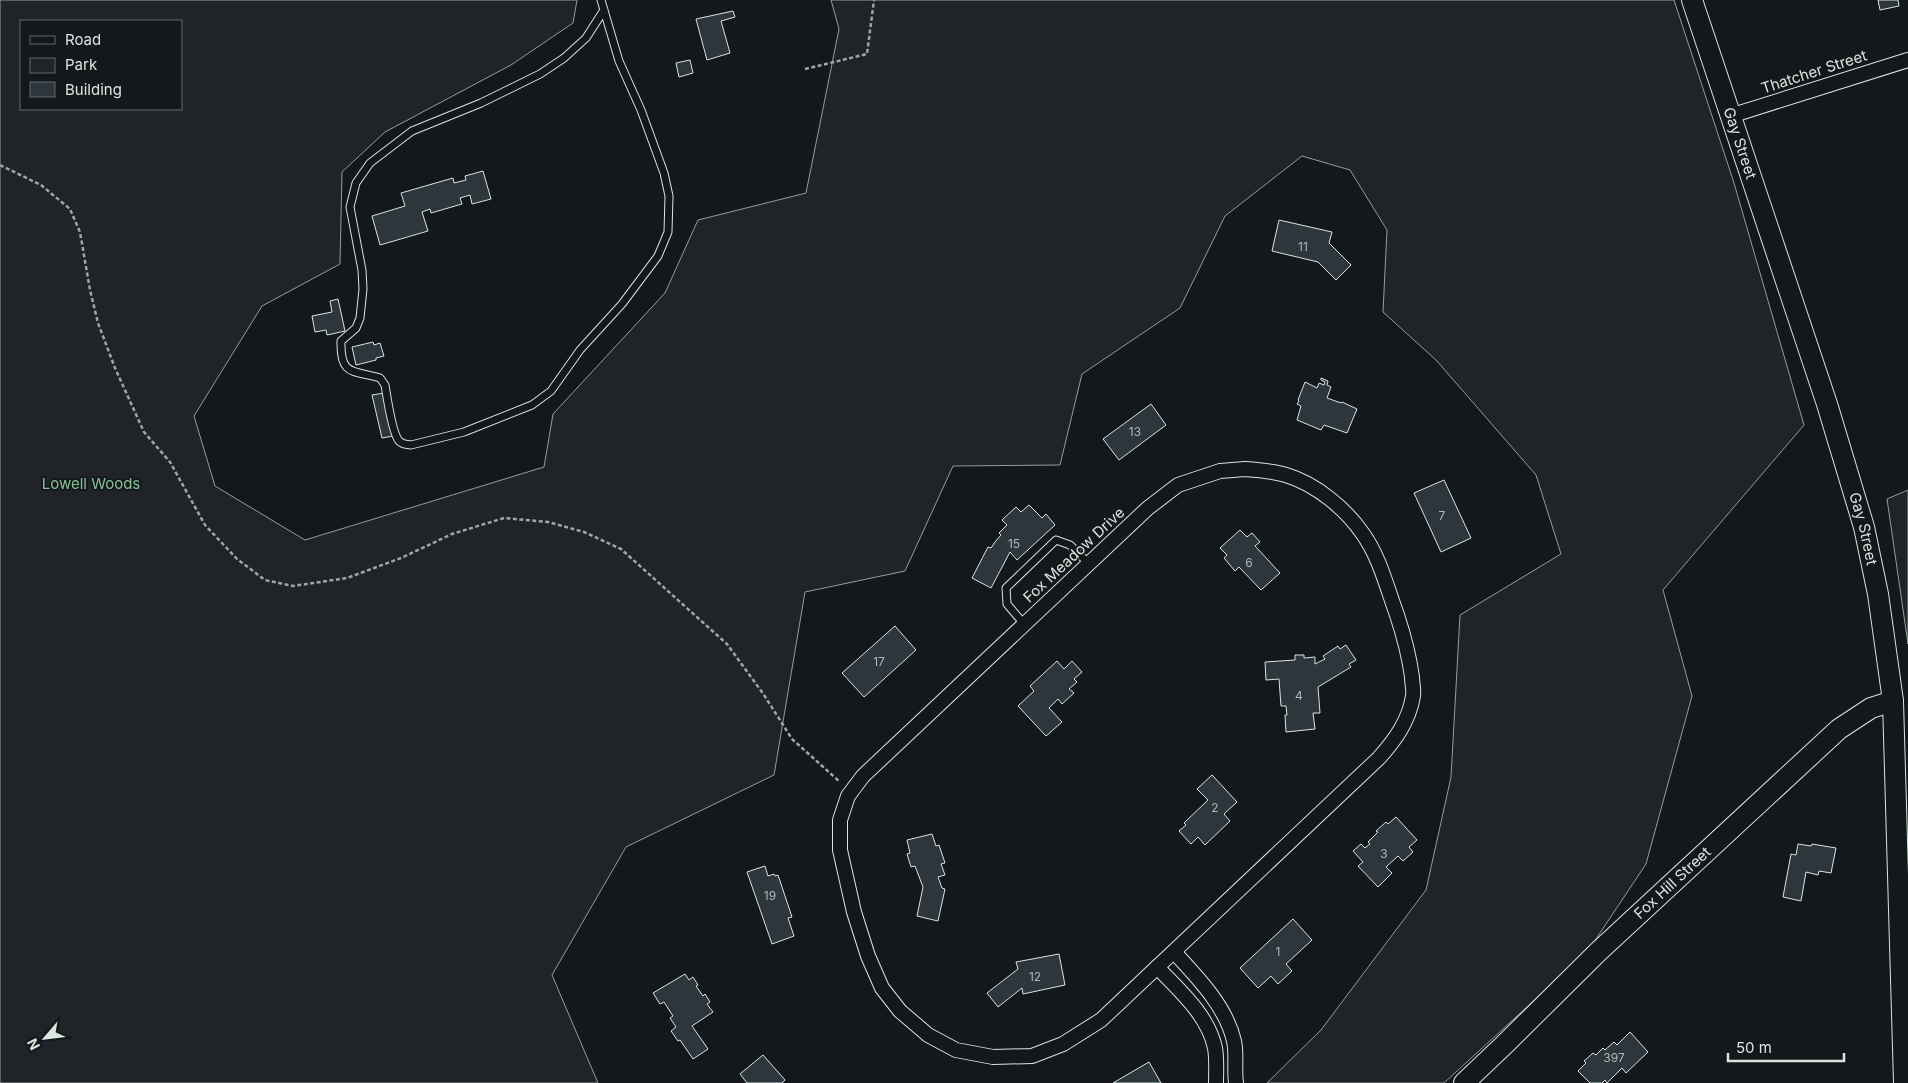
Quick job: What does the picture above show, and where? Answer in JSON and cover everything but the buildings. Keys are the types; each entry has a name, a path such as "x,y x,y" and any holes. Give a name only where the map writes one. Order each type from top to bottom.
{"street":[{"name":"Gay Street","path":"1692,0 1790,290 1864,527 1878,594 1893,701 1904,1083"},
{"name":"Thatcher Street","path":"1730,116 1908,60"},
{"name":"Fox Meadow Drive","path":"1245,469 1266,470 1308,483 1345,513 1363,534 1378,561 1406,641 1414,694 1408,716 1395,740 1365,772 1101,1020 1063,1044 1032,1056 994,1056 956,1050 928,1035 900,1010 882,988 868,956 847,884 840,850 840,820 851,792 863,776 1088,563 1148,508 1178,485 1220,471 1245,469"},
{"name":"Fox Hill Street","path":"1464,1083 1504,1046 1598,951 1839,729 1871,708 1893,701"},
{"path":"1174,952 1213,997 1227,1021 1234,1041 1236,1083"},
{"path":"1157,967 1183,993 1199,1013 1210,1032 1215,1050 1216,1083"}],"lane":[{"path":"601,0 604,10 619,61 641,110 669,196 668,232 658,256 622,304 580,350 551,391 532,405 464,432 411,445 403,444 398,440 395,432 384,385 380,378 349,370 343,362 340,351 340,341 356,328 360,318 362,298 362,270 350,207 356,183 370,163 412,131 481,103 540,74 564,58 586,38 604,10"},
{"path":"1024,624 1007,604 1006,588 1041,554 1056,540 1070,545 1088,563"}],"path":[{"path":"805,69 867,54 874,0"},
{"path":"0,165 41,185 70,209 80,232 88,281 98,323 115,368 144,432 170,462 206,525 238,559 265,580 293,586 348,578 401,558 452,534 504,518 548,522 584,532 621,549 727,644 792,739 851,792"}],"green space":[{"name":"Lowell Woods","path":"0,0 577,0 573,23 511,65 385,132 342,172 340,264 262,306 194,416 215,486 305,540 544,467 553,414 665,293 698,220 806,193 839,29 831,0 1674,0 1734,183 1804,425 1663,590 1692,696 1646,864 1588,951 1444,1083 1267,1083 1321,1030 1426,890 1451,777 1460,615 1561,554 1536,475 1436,360 1383,312 1387,230 1350,170 1302,156 1225,216 1180,308 1082,374 1060,465 953,466 905,571 805,592 774,775 626,847 552,975 598,1083 0,1083"},
{"path":"1908,490 1908,644 1887,499"}]}
